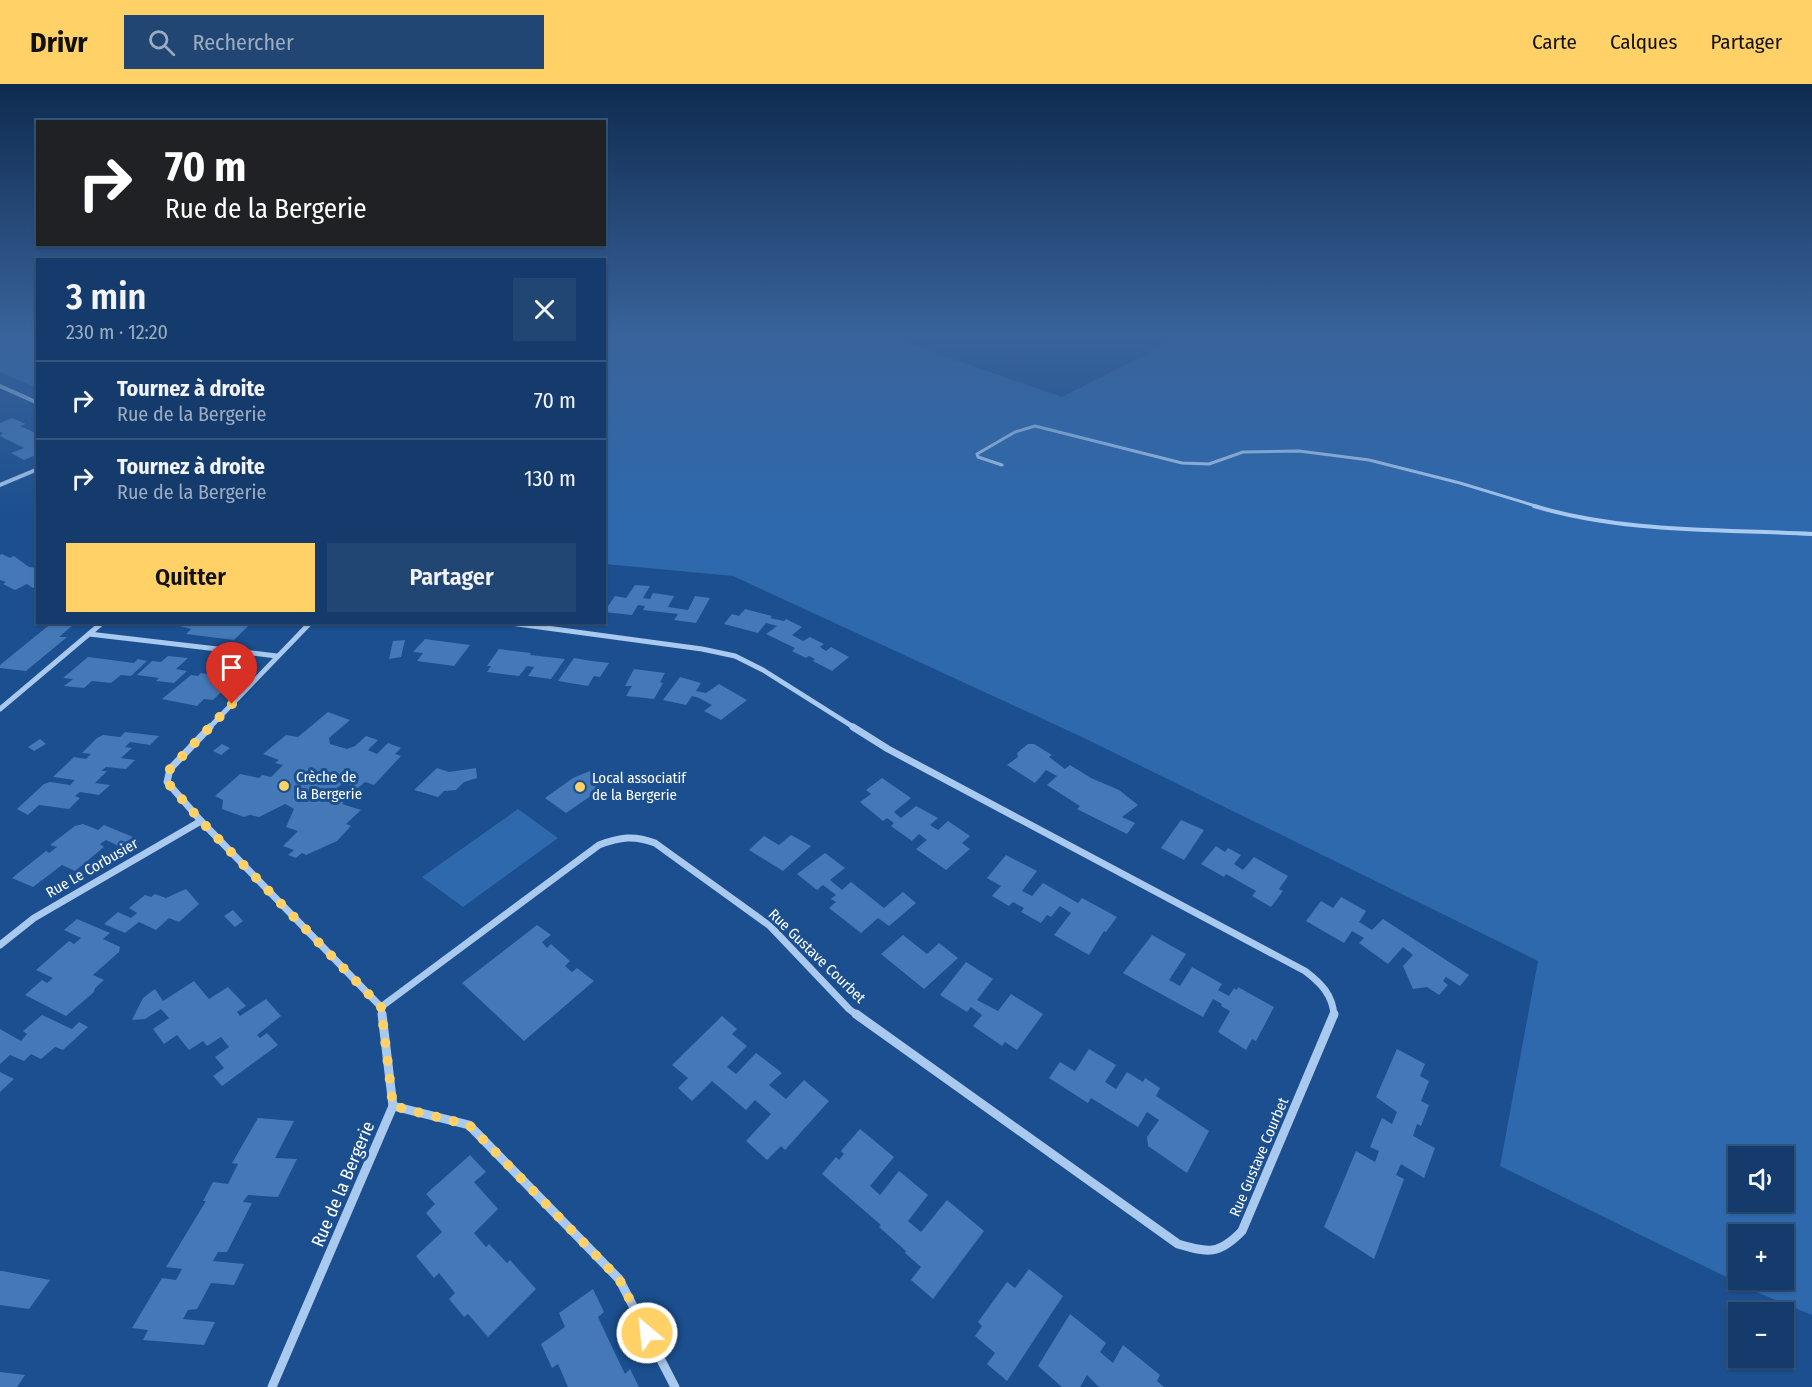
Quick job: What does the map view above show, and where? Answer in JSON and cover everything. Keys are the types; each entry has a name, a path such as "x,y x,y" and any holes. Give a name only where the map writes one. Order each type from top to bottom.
{"street":[{"path":"22,396 36,402"},
{"path":"0,485 36,471"},
{"path":"0,709 101,624"},
{"path":"308,624 170,769 167,782 201,821 381,1007 393,1106 469,1125 619,1279 675,1387"},
{"name":"Rue Gustave Courbet","path":"381,1007 598,845 621,836 640,837 655,843 770,926 849,1009 1178,1244 1208,1252 1228,1248 1242,1231 1334,1016 1333,1002 1324,985 1305,971 888,749 764,670 735,656 702,649 517,624"},
{"path":"89,634 277,657"},
{"name":"Rue Le Corbusier","path":"0,945 34,918 201,821"},
{"name":"Rue de la Bergerie","path":"272,1387 393,1106"}],"lane":[{"path":"1002,465 978,457 976,454 1015,432 1035,426 1182,463 1209,464 1243,452 1299,451 1369,460 1460,483 1559,513 1618,524 1812,534"}],"shaded area":[{"path":"606,396 1812,396 1812,1315 1794,1308 1794,1302 1780,1302 1753,1290 1794,1290 1794,1224 1728,1224 1728,1278 1500,1166 1538,961 1082,737 733,576 606,564"},
{"path":"518,809 558,838 463,907 422,877"}],"building":[{"path":"12,418 26,424 20,426 36,433 34,444 36,455 24,460 11,453 24,448 0,436 3,433 0,432 0,423"},
{"path":"0,555 10,558 14,556 29,567 36,568 36,587 33,588 27,584 15,590 3,584 6,582 0,580"},
{"path":"635,585 650,586 643,598 650,599 653,593 674,596 668,607 688,610 695,596 710,598 696,623 674,620 678,614 643,610 645,606 638,605 632,615 606,612 615,596 626,598"},
{"path":"745,609 772,616 770,618 784,621 786,619 802,627 792,635 803,641 810,637 824,644 820,647 826,651 831,647 849,657 832,671 813,661 815,659 809,656 806,658 792,651 795,648 766,634 777,626 766,623 758,633 724,624 732,614 739,616"},
{"path":"51,624 82,624 73,625 59,637 67,637 26,671 0,668 0,665"},
{"path":"250,624 234,640 186,634 191,629 176,625"},
{"path":"425,639 470,645 454,666 417,661 423,653 413,652"},
{"path":"405,640 401,657 389,659 393,641"},
{"path":"499,649 565,659 551,679 528,676 534,667 527,666 519,676 487,672 491,666 487,666"},
{"path":"168,656 188,658 176,669 187,671 174,683 156,681 159,678 137,675 152,661 161,662"},
{"path":"88,657 134,663 138,659 147,661 131,676 121,675 111,683 92,681 84,688 64,686 73,679 63,678"},
{"path":"574,658 609,663 600,677 594,676 588,686 558,681"},
{"path":"634,669 665,673 660,682 663,683 654,699 626,696 632,686 625,686"},
{"path":"201,673 219,676 211,683 228,685 213,700 204,699 197,706 162,699 191,675 198,676"},
{"path":"680,677 701,683 696,691 706,693 719,684 747,700 721,720 704,711 712,705 699,698 692,696 686,705 663,700"},
{"name":"Crèche de la Bergerie","path":"328,712 350,720 329,738 330,744 347,749 355,746 366,736 378,740 368,750 377,754 388,743 401,748 395,754 401,756 374,785 365,782 358,788 343,783 332,792 348,797 342,804 361,810 346,824 351,826 337,841 306,855 302,853 296,858 288,855 294,850 283,846 298,831 286,827 294,809 285,804 259,817 250,815 244,817 222,809 223,800 215,796 240,774 259,778 262,775 271,777 283,765 275,763 279,760 263,754 286,735 298,737"},
{"path":"125,732 159,736 150,745 130,742 125,747 132,748 121,758 135,760 126,769 106,767 101,771 107,771 95,783 110,785 99,795 80,792 75,796 80,798 69,809 39,805 28,815 17,809 44,784 50,782 70,785 75,780 53,777 74,757 86,759 91,754 82,753 97,738 103,735 120,737"},
{"path":"40,739 46,744 34,751 28,747"},
{"path":"222,744 230,748 221,755 213,751"},
{"path":"1028,744 1034,744 1052,755 1049,757 1065,769 1070,765 1091,778 1119,790 1138,805 1122,817 1135,823 1127,834 1077,809 1080,806 1047,785 1057,776 1046,770 1035,783 1007,765 1018,757 1017,753"},
{"path":"437,768 449,772 476,768 477,778 464,782 456,790 444,791 438,797 414,790"},
{"name":"Local associatif de la Bergerie","path":"590,771 603,781 595,793 566,813 545,798 573,778"},
{"path":"882,778 911,798 894,812 901,818 916,806 938,818 930,825 938,830 948,821 970,836 962,843 970,849 946,870 916,849 927,840 919,834 912,841 891,826 894,823 887,818 883,821 860,802 871,794 866,790"},
{"path":"1181,820 1204,830 1184,860 1161,848"},
{"path":"83,824 98,830 104,825 133,837 121,847 106,840 100,844 104,847 75,871 62,865 33,887 12,878 46,851 49,853 57,847 50,845 75,826"},
{"path":"791,835 811,846 783,871 749,850 764,836 779,845"},
{"path":"1216,846 1225,852 1228,848 1241,855 1234,864 1243,870 1254,857 1288,876 1279,889 1283,891 1271,907 1252,896 1256,891 1226,874 1224,877 1201,864"},
{"path":"825,853 845,868 830,880 842,890 851,882 884,908 903,892 916,903 889,926 878,918 861,933 829,908 836,902 831,899 836,895 823,885 817,890 797,874"},
{"path":"1006,855 1037,871 1022,891 1032,896 1043,883 1078,903 1082,898 1117,917 1106,932 1104,931 1089,955 1054,935 1071,913 1060,906 1051,917 1047,915 1041,923 1021,912 1024,908 1013,902 1009,906 992,896 1001,886 987,878"},
{"path":"186,889 199,904 179,922 169,918 156,930 139,922 125,933 104,924 118,912 131,918 137,913 129,908 145,895 151,897 155,894 166,898"},
{"path":"1341,897 1366,911 1359,922 1372,930 1383,919 1469,975 1460,986 1446,977 1443,981 1448,985 1439,995 1427,987 1413,989 1403,966 1413,955 1403,947 1388,964 1359,943 1364,938 1352,931 1344,943 1306,921 1321,901 1333,908"},
{"path":"233,910 243,921 235,927 224,916"},
{"path":"77,919 110,933 103,939 120,947 119,952 93,975 104,980 94,992 66,1016 25,995 42,980 47,983 53,978 36,970 69,941 74,944 81,938 64,930"},
{"path":"537,925 551,935 542,942 547,948 551,944 570,961 565,966 572,972 577,968 594,981 524,1041 462,983"},
{"path":"903,935 927,954 939,943 958,958 924,989 881,954"},
{"path":"1152,935 1186,954 1169,980 1180,986 1192,967 1222,984 1218,990 1229,996 1234,988 1237,990 1238,987 1274,1007 1256,1041 1252,1039 1246,1050 1218,1032 1230,1011 1221,1006 1222,1004 1213,999 1203,1017 1123,973"},
{"path":"966,962 993,979 977,1000 998,1011 1011,994 1043,1014 1017,1050 1005,1042 1002,1046 973,1026 982,1015 971,1007 967,1012 940,995"},
{"path":"194,981 209,999 228,987 246,1006 237,1012 240,1016 266,999 281,1016 257,1035 260,1038 267,1033 278,1045 222,1086 213,1076 224,1068 215,1057 229,1047 221,1037 207,1046 203,1041 189,1050 177,1035 164,1044 153,1029 169,1018 161,1009 145,1019 132,1020 143,998 155,989 163,1001"},
{"path":"42,1015 72,1029 79,1022 88,1027 63,1050 55,1047 41,1059 31,1054 24,1061 10,1055 0,1064 0,1029 21,1041 27,1034 23,1031"},
{"path":"722,1016 737,1029 732,1034 747,1046 727,1067 736,1074 756,1053 782,1073 769,1085 786,1099 804,1080 829,1101 785,1150 781,1146 767,1160 746,1141 771,1114 755,1100 746,1110 712,1081 692,1101 678,1088 688,1078 672,1065"},
{"path":"1089,1049 1116,1065 1105,1082 1116,1089 1127,1072 1143,1082 1145,1078 1160,1088 1156,1096 1209,1131 1187,1173 1148,1146 1147,1137 1159,1120 1147,1112 1138,1127 1091,1098 1088,1103 1049,1078 1060,1062 1075,1071"},
{"path":"1397,1049 1425,1064 1420,1076 1429,1081 1421,1101 1429,1105 1421,1126 1417,1124 1413,1136 1435,1148 1424,1178 1401,1164 1396,1175 1404,1179 1374,1259 1324,1227 1356,1151 1375,1162 1379,1151 1370,1147 1382,1118 1392,1124 1397,1112 1376,1097"},
{"path":"0,1072 14,1079 0,1092"},
{"path":"258,1118 294,1121 275,1158 297,1159 278,1197 248,1195 243,1202 252,1203 227,1252 218,1252 213,1261 244,1264 234,1285 211,1283 197,1309 188,1310 183,1319 215,1322 204,1345 143,1340 148,1330 132,1328 162,1278 176,1280 182,1269 166,1267 206,1201 203,1201 213,1182 228,1184 238,1164 232,1163"},
{"path":"860,1129 894,1157 870,1186 880,1195 899,1171 928,1195 908,1221 921,1232 947,1200 984,1231 933,1299 911,1280 921,1267 879,1227 881,1225 822,1174 836,1157 839,1160 844,1154 841,1151"},
{"path":"470,1155 486,1172 474,1182 498,1209 474,1233 486,1247 489,1244 507,1263 510,1260 536,1289 488,1337 468,1314 464,1317 449,1299 455,1293 439,1273 434,1278 416,1256 442,1232 426,1213 435,1204 426,1194"},
{"path":"1029,1269 1063,1296 1007,1381 987,1364 995,1353 975,1336 982,1326 978,1322 1007,1282 1015,1288"},
{"path":"0,1271 50,1280 29,1309 0,1305"},
{"path":"593,1289 604,1312 598,1317 611,1345 625,1374 630,1369 639,1387 568,1387 558,1364 552,1368 541,1344 565,1327 559,1313"},
{"path":"1070,1314 1106,1343 1100,1352 1113,1363 1123,1345 1160,1375 1157,1381 1164,1387 1099,1387 1087,1375 1080,1387 1062,1387 1038,1366"},
{"path":"0,1372 25,1375 17,1387 0,1387"}],"place":[{"name":"Crèche de la Bergerie","path":"284,786"},
{"name":"Local associatif de la Bergerie","path":"580,787"}],"route":[{"path":"232,704 170,769 167,782 201,821 381,1007 393,1106 469,1125 619,1279 647,1333"}]}
